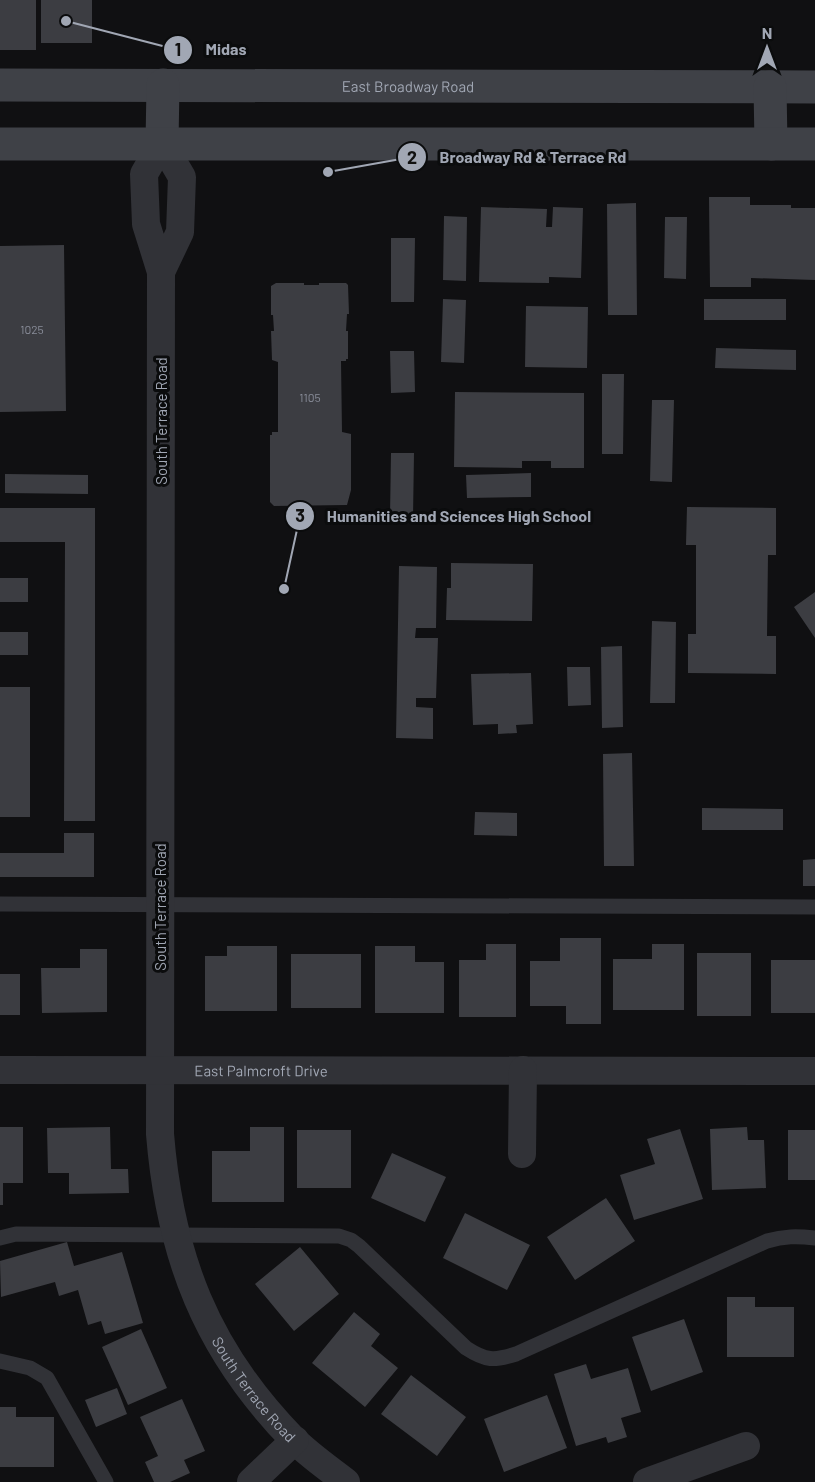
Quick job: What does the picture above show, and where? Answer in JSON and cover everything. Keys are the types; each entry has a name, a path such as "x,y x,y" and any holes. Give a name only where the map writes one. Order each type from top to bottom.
{"main road":[{"name":"East Broadway Road","path":"0,85 815,87"},
{"path":"162,143 163,85"},
{"path":"770,87 771,144"},
{"path":"0,144 815,144"}],"street":[{"name":"South Terrace Road","path":"162,143 144,174 146,224 161,272 160,1134 163,1169 175,1234 193,1290 219,1343 251,1391 295,1440 346,1482"},
{"name":"East Palmcroft Drive","path":"0,1070 815,1071"},
{"path":"522,1154 523,1070"},
{"path":"251,1482 295,1440"},
{"path":"646,1482 746,1446"}],"lane":[{"path":"0,904 815,907"},
{"path":"0,1238 16,1234 175,1234 329,1235 351,1240 466,1348 478,1356 490,1359 516,1354 767,1241 795,1235 815,1238"},
{"path":"0,1361 30,1368 47,1378 106,1482"}],"building":[{"path":"0,0 36,0 36,50 0,50"},
{"path":"41,0 92,0 92,43 41,43"},
{"path":"709,197 750,197 750,205 791,205 791,208 815,208 815,280 751,278 751,287 710,287"},
{"path":"636,203 637,315 608,315 607,204"},
{"path":"481,207 547,209 546,227 552,227 553,207 583,208 581,278 549,277 549,283 479,282"},
{"path":"444,216 467,217 466,281 443,280"},
{"path":"665,217 687,217 686,279 664,278"},
{"path":"391,238 415,238 414,302 391,302"},
{"path":"64,245 66,411 0,412 0,246"},
{"path":"276,283 319,285 319,283 346,283 348,285 349,314 347,314 346,331 348,331 348,359 341,361 342,432 351,434 351,490 347,505 274,506 270,502 270,435 272,432 278,432 278,362 272,360 271,331 274,331 273,315 271,315 271,286"},
{"path":"443,299 466,300 464,363 441,362"},
{"path":"704,299 786,299 786,320 704,320"},
{"path":"526,306 588,307 587,368 525,367"},
{"path":"716,348 796,350 796,370 715,368"},
{"path":"390,351 414,351 415,392 391,393"},
{"path":"602,374 624,374 623,454 602,454"},
{"path":"455,392 584,393 584,468 551,468 551,461 522,461 522,468 454,467"},
{"path":"652,400 674,400 672,482 650,481"},
{"path":"391,453 414,453 413,517 390,516"},
{"path":"531,473 531,497 467,498 466,475"},
{"path":"5,474 88,475 88,494 5,493"},
{"path":"687,507 776,508 776,555 768,555 767,636 776,636 776,674 688,673 688,634 696,634 696,545 686,545"},
{"path":"0,508 95,508 95,821 64,821 65,542 0,542"},
{"path":"451,563 533,564 532,621 446,620 447,588 451,588"},
{"path":"399,566 437,567 436,628 416,628 415,638 438,638 436,698 416,698 416,707 433,708 433,739 396,738"},
{"path":"0,578 28,578 28,602 0,602"},
{"path":"815,592 815,638 794,607"},
{"path":"652,621 676,622 675,703 650,703"},
{"path":"0,632 28,632 28,655 0,655"},
{"path":"622,646 623,727 602,728 601,647"},
{"path":"567,667 590,667 591,705 568,706"},
{"path":"531,673 533,724 516,725 517,733 498,734 498,724 473,725 471,674"},
{"path":"0,687 30,687 30,817 0,817"},
{"path":"632,753 634,866 604,866 603,754"},
{"path":"702,808 783,809 783,830 702,830"},
{"path":"475,812 517,813 517,836 474,835"},
{"path":"64,833 94,833 94,877 0,877 0,853 64,853"},
{"path":"815,859 815,886 803,886 803,860"},
{"path":"560,938 601,938 601,1024 566,1024 566,1006 530,1006 530,961 560,961"},
{"path":"486,944 516,944 516,1017 459,1017 459,960 486,960"},
{"path":"652,944 684,944 684,1010 613,1010 613,959 652,959"},
{"path":"227,946 277,946 277,1011 205,1011 205,956 227,956"},
{"path":"375,946 415,946 415,962 444,962 444,1013 375,1013"},
{"path":"80,949 107,949 107,1012 42,1013 41,968 80,968"},
{"path":"697,953 751,953 751,1016 697,1016"},
{"path":"291,954 361,954 361,1008 291,1008"},
{"path":"771,960 815,960 815,1013 771,1013"},
{"path":"0,974 20,974 20,1015 0,1015"},
{"path":"0,1127 23,1127 23,1183 3,1183 3,1205 0,1205"},
{"path":"110,1127 111,1169 128,1169 129,1193 69,1194 69,1173 48,1173 47,1128"},
{"path":"250,1127 284,1127 284,1202 212,1202 212,1151 250,1151"},
{"path":"747,1127 748,1140 764,1140 766,1188 712,1190 710,1129"},
{"path":"680,1129 703,1199 634,1220 620,1175 655,1164 647,1139"},
{"path":"297,1130 351,1130 351,1188 297,1188"},
{"path":"788,1130 815,1130 815,1180 788,1180"},
{"path":"392,1153 446,1177 425,1222 371,1198"},
{"path":"606,1198 635,1241 575,1280 547,1237"},
{"path":"465,1213 530,1245 507,1290 443,1258"},
{"path":"67,1242 74,1266 122,1252 143,1323 105,1334 101,1321 88,1325 78,1290 59,1296 55,1282 1,1297 0,1261"},
{"path":"300,1247 339,1294 294,1331 255,1284"},
{"path":"727,1297 755,1297 755,1307 794,1307 794,1357 727,1357"},
{"path":"354,1312 380,1334 371,1346 398,1368 365,1407 312,1363"},
{"path":"684,1319 703,1372 651,1391 632,1337"},
{"path":"141,1329 167,1388 128,1405 102,1347"},
{"path":"586,1364 591,1379 628,1368 641,1412 621,1418 627,1437 608,1443 606,1437 576,1446 554,1374"},
{"path":"411,1375 466,1417 437,1456 381,1414"},
{"path":"117,1388 127,1414 96,1427 85,1400"},
{"path":"547,1395 567,1448 504,1472 484,1419"},
{"path":"182,1399 205,1451 184,1460 190,1473 170,1482 154,1482 145,1462 158,1456 140,1417"},
{"path":"0,1407 16,1407 16,1417 54,1417 54,1467 0,1467"}],"place":[{"name":"Midas","path":"66,21"},
{"name":"Broadway Rd & Terrace Rd","path":"328,172"},
{"name":"Humanities and Sciences High School","path":"284,589"}]}
